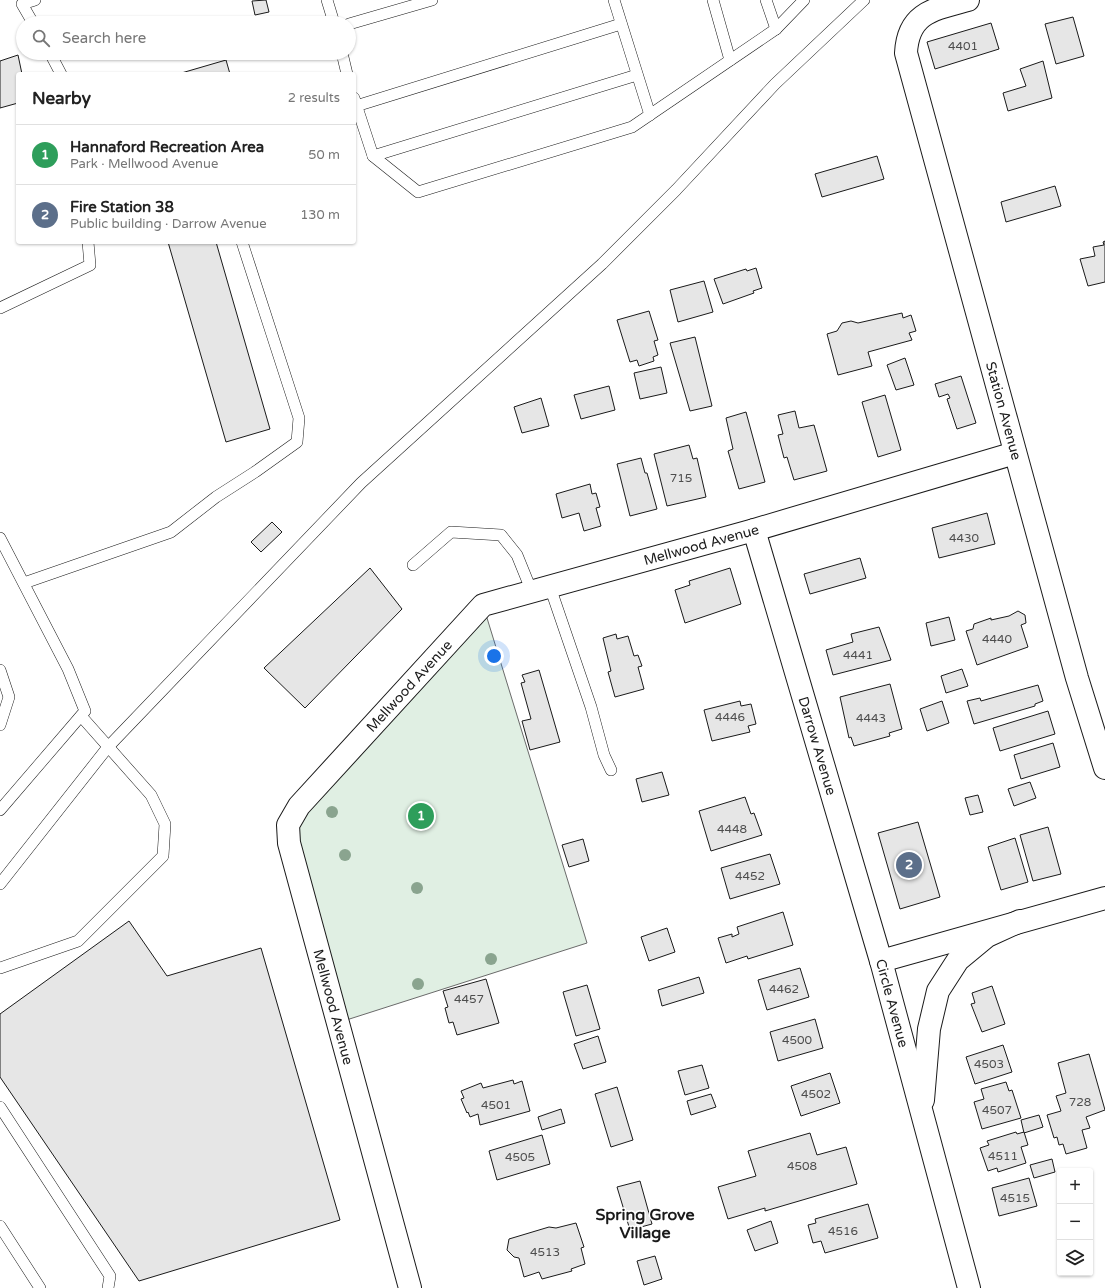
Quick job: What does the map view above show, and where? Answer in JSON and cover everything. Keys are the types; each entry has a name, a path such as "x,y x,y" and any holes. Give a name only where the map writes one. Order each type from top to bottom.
{"street":[{"name":"Station Avenue","path":"968,0 932,10 922,15 910,29 906,41 906,53 1078,678 1105,768"},
{"name":"Mellwood Avenue","path":"410,1288 289,843 288,826 299,806 483,605 754,530 1016,453"},
{"name":"Darrow Avenue","path":"754,530 881,961"},
{"name":"Circle Avenue","path":"969,1288 881,961 1105,898"},
{"name":"Circle Avenue","path":"922,1115 929,1029 938,991 958,960 987,936 1020,921"}],"lane":[{"path":"29,16 22,4 35,0"},
{"path":"327,0 332,16"},
{"path":"356,22 432,0"},
{"path":"614,0 650,115"},
{"path":"714,0 730,60"},
{"path":"766,0 776,29"},
{"path":"356,105 373,156 418,192 632,128 776,29 804,0"},
{"path":"0,884 108,747 361,483 602,264 676,190 775,84 864,0"},
{"path":"356,102 622,24"},
{"path":"54,60 60,72"},
{"path":"344,60 347,72"},
{"path":"373,156 637,75"},
{"path":"0,308 90,265 88,244"},
{"path":"24,583 172,532 216,498 297,442 299,418 243,244"},
{"path":"413,565 450,532 501,535 541,589 591,707 604,755 611,770"},
{"path":"0,538 68,668 85,711 0,810"},
{"path":"0,670 9,697 0,725"},
{"path":"0,968 78,941 163,856 165,824 151,795 81,716"},
{"path":"0,1107 110,1276 108,1288"},
{"path":"0,1226 40,1288"}],"green space":[{"path":"483,605 587,943 337,1023 296,866 299,806"}],"building":[{"path":"266,0 269,12 255,15 252,1"},
{"path":"1073,17 1084,56 1056,64 1045,24"},
{"path":"991,23 999,49 935,69 927,42"},
{"path":"16,56 16,60 19,60 22,72 16,72 16,104 0,108 0,61"},
{"path":"226,60 229,72 185,72"},
{"path":"1043,61 1052,98 1008,111 1003,93 1026,86 1020,69"},
{"path":"877,156 884,179 822,197 815,174"},
{"path":"1055,186 1061,206 1006,222 1001,202"},
{"path":"1105,241 1105,282 1088,286 1080,259 1095,256 1093,247 1104,245 1103,242"},
{"path":"169,244 217,244 270,429 226,442"},
{"path":"756,268 762,288 753,291 754,293 723,304 714,279 746,269 747,271"},
{"path":"704,281 713,312 678,322 670,290"},
{"path":"649,311 658,340 654,341 658,355 653,357 654,361 639,366 637,360 630,362 617,320"},
{"path":"902,313 903,318 911,315 916,331 909,333 912,340 868,352 872,366 838,375 827,334 837,331 842,323 851,321 858,323"},
{"path":"695,337 712,406 690,411 670,343"},
{"path":"905,358 914,385 896,390 887,365"},
{"path":"661,367 667,393 640,399 634,373"},
{"path":"961,376 976,423 957,429 947,399 950,398 948,394 939,397 935,384"},
{"path":"609,386 615,410 581,419 574,395"},
{"path":"885,395 901,450 878,457 862,402"},
{"path":"541,398 549,426 522,433 514,407"},
{"path":"795,411 799,428 814,425 827,471 794,480 787,457 784,458 778,435 783,434 778,415"},
{"path":"746,412 765,482 739,489 728,451 733,449 726,418"},
{"path":"689,445 693,459 697,458 706,497 667,506 654,454"},
{"path":"641,458 645,473 647,473 657,509 630,516 617,464"},
{"path":"590,484 592,494 596,493 600,507 596,508 601,526 584,531 579,513 562,518 556,494"},
{"path":"987,513 995,544 939,558 932,528"},
{"path":"272,522 282,532 261,552 251,542"},
{"path":"860,558 866,578 810,594 804,574"},
{"path":"370,568 402,609 305,708 264,668"},
{"path":"730,568 741,604 685,623 675,590 690,585 689,581"},
{"path":"1018,611 1025,615 1026,623 1021,625 1028,647 977,665 966,631 973,629 974,624 991,618 991,620 1009,616"},
{"path":"949,617 955,640 931,646 926,623"},
{"path":"879,627 891,660 833,675 826,650 853,642 851,634"},
{"path":"616,634 617,639 628,636 634,656 638,655 642,666 638,667 644,689 615,697 608,672 611,671 603,638"},
{"path":"962,669 968,686 946,693 941,676"},
{"path":"539,670 560,742 530,750 522,721 531,719 521,683 525,682 522,675"},
{"path":"890,684 902,729 889,733 890,736 854,746 851,737 849,738 840,697"},
{"path":"1038,685 1043,701 1035,704 1035,706 974,724 967,701 980,698 981,701"},
{"path":"740,701 741,706 751,704 756,724 748,726 750,732 712,741 704,710"},
{"path":"942,701 949,723 927,731 920,709"},
{"path":"1048,711 1055,734 1000,751 993,728"},
{"path":"1053,743 1060,767 1021,779 1014,755"},
{"path":"662,772 669,795 642,802 636,779"},
{"path":"1030,782 1036,798 1014,806 1008,789"},
{"path":"978,795 983,812 970,815 965,798"},
{"path":"745,797 751,814 754,813 762,835 711,851 699,811"},
{"path":"918,822 940,897 900,909 878,833"},
{"path":"1048,827 1061,874 1033,881 1020,835"},
{"path":"1015,838 1028,882 1001,890 988,847"},
{"path":"583,839 589,861 569,867 562,845"},
{"path":"770,854 780,884 730,899 721,868"},
{"path":"783,912 793,945 748,959 747,956 726,963 718,938 732,934 732,937 739,934 737,927"},
{"path":"129,921 167,976 261,948 340,1220 139,1281 0,1077 0,1014"},
{"path":"667,928 675,952 649,961 641,937"},
{"path":"800,968 809,997 767,1010 758,980"},
{"path":"699,977 704,993 662,1006 658,990"},
{"path":"486,979 499,1023 457,1035 453,1022 449,1023 445,1008 448,1007 443,991"},
{"path":"587,985 600,1029 576,1036 563,992"},
{"path":"992,986 1005,1024 982,1032 971,1004 975,1003 972,993"},
{"path":"815,1019 823,1048 778,1061 770,1032"},
{"path":"598,1036 606,1062 583,1069 574,1044"},
{"path":"1003,1045 1012,1072 975,1084 966,1057"},
{"path":"1089,1054 1105,1110 1086,1117 1090,1128 1082,1130 1087,1148 1066,1154 1063,1144 1059,1145 1057,1137 1054,1138 1047,1115 1061,1111 1056,1096 1066,1093 1058,1063"},
{"path":"702,1065 709,1088 685,1095 678,1071"},
{"path":"830,1073 840,1103 801,1116 791,1086"},
{"path":"513,1080 514,1084 522,1081 530,1111 480,1125 478,1114 470,1117 461,1099 464,1098 461,1091 481,1083 483,1088"},
{"path":"1006,1082 1009,1091 1012,1090 1021,1118 982,1129 974,1102 984,1099 981,1089"},
{"path":"617,1087 633,1140 611,1147 595,1094"},
{"path":"711,1094 716,1107 691,1115 687,1101"},
{"path":"561,1109 565,1123 542,1130 538,1117"},
{"path":"1039,1115 1043,1127 1024,1133 1021,1120"},
{"path":"1016,1132 1017,1134 1024,1132 1028,1145 1021,1147 1026,1163 998,1172 997,1168 988,1171 980,1148 989,1145 987,1141"},
{"path":"810,1133 817,1155 846,1147 857,1184 765,1211 765,1208 728,1219 718,1187 756,1176 748,1151"},
{"path":"542,1135 550,1164 497,1180 489,1151"},
{"path":"1052,1159 1055,1172 1034,1178 1030,1165"},
{"path":"1029,1178 1037,1206 999,1216 992,1188"},
{"path":"640,1181 652,1224 630,1230 617,1187"},
{"path":"868,1204 878,1238 825,1253 821,1241 813,1243 808,1225 816,1223 815,1219"},
{"path":"771,1221 778,1243 755,1251 747,1230"},
{"path":"576,1223 584,1247 581,1248 585,1264 571,1269 572,1271 542,1279 539,1272 524,1277 519,1258 514,1257 507,1250 509,1239 549,1227 556,1228"},
{"path":"655,1256 662,1279 644,1285 637,1261"}],"place":[{"name":"Hannaford Recreation Area","path":"421,816"},
{"name":"Fire Station 38","path":"909,865"}],"district":[{"name":"Spring Grove Village","path":"645,1224"}]}
